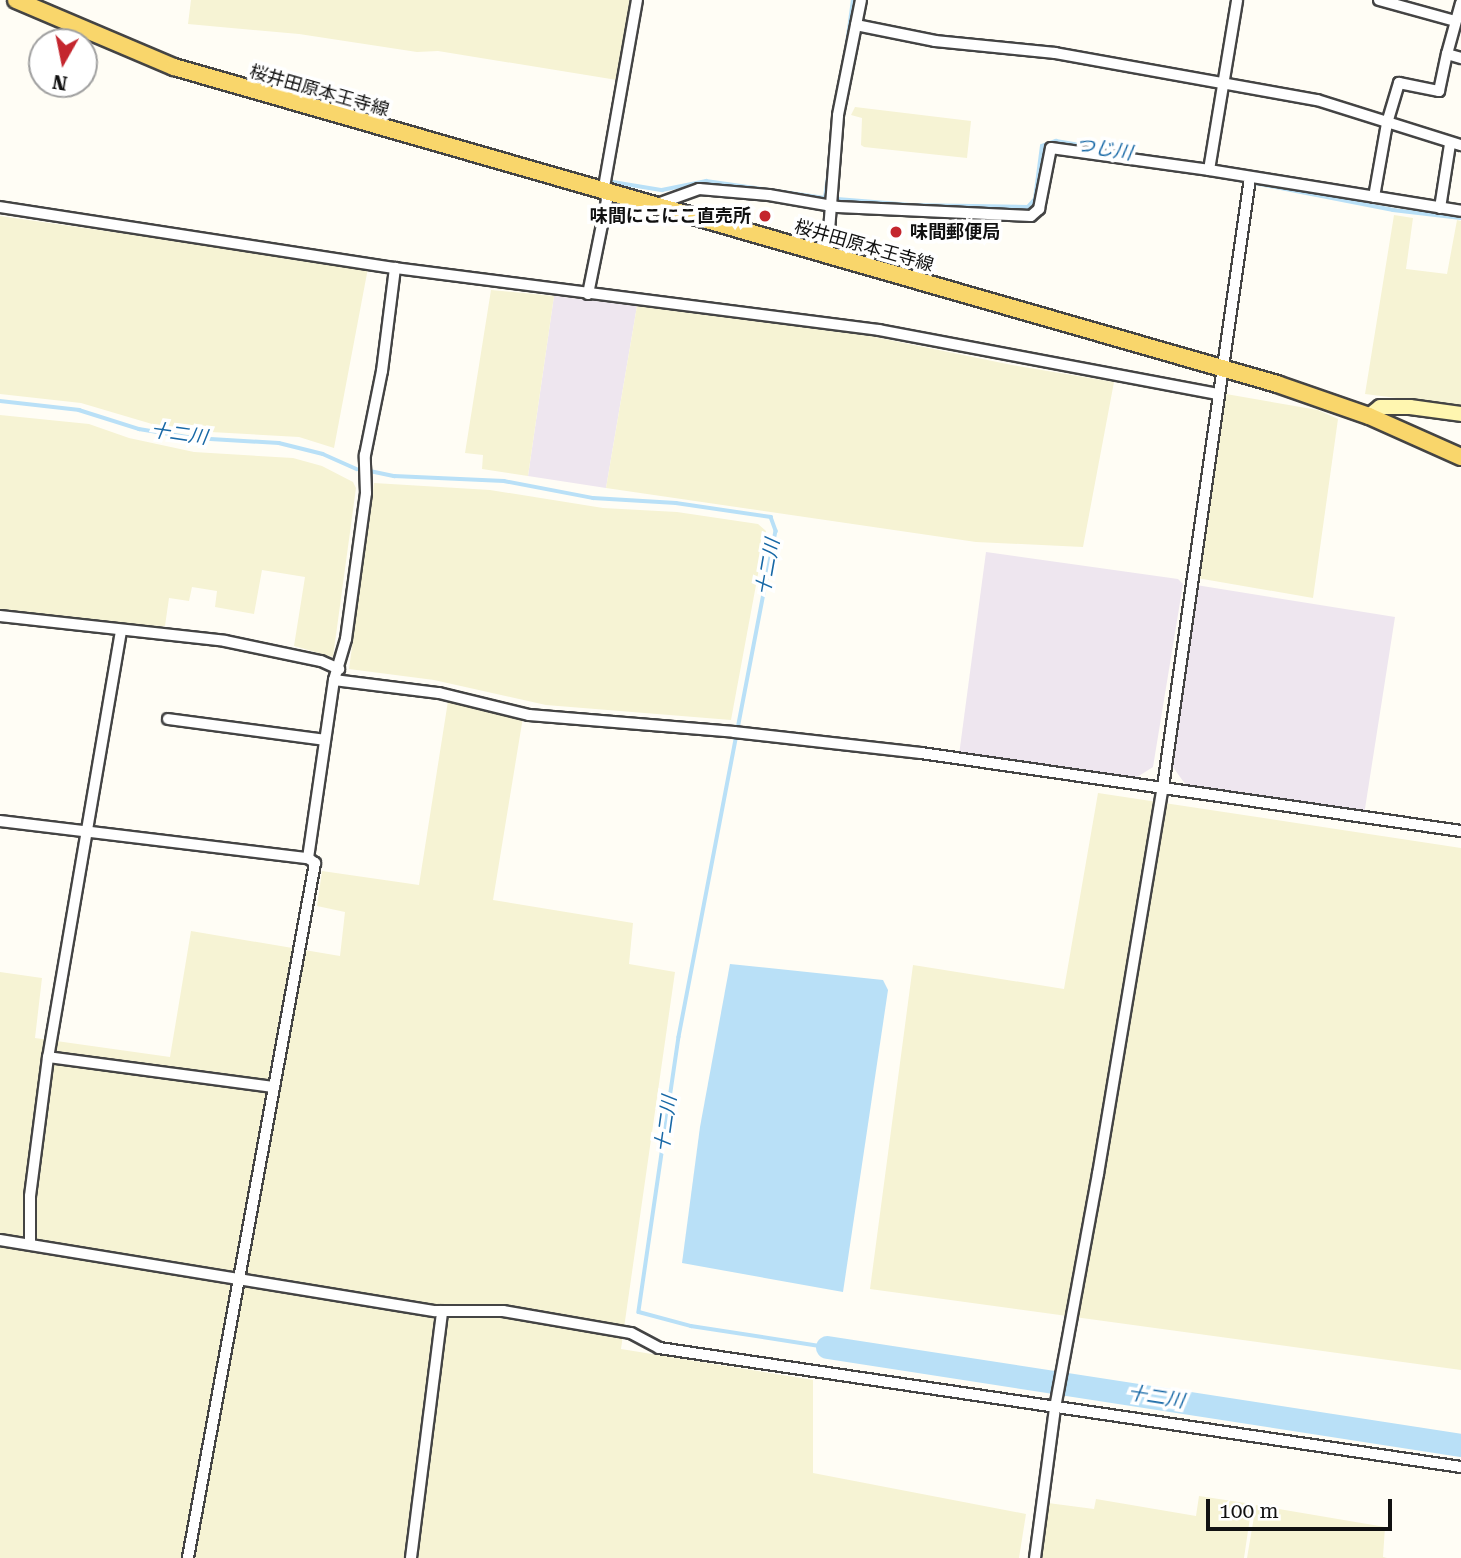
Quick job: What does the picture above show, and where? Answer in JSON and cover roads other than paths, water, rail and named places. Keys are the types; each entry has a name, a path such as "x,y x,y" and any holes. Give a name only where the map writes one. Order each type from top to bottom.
{"main road":[{"name":"桜井田原本王寺線","path":"16,0 174,67 1277,384 1369,416 1461,457"}],"street":[{"path":"588,294 607,201 605,193 637,0"},
{"path":"827,256 838,115 861,0"},
{"path":"1209,170 1237,0"},
{"path":"1379,0 1455,21"},
{"path":"1374,197 1387,123 1399,83 1439,91 1461,3"},
{"path":"856,25 935,41 1055,53 1317,100 1456,144 1440,208"},
{"path":"1447,54 1461,58"},
{"path":"652,206 699,189 769,195 832,206 1031,216 1039,209 1051,148 1209,170 1461,211"},
{"path":"1035,1558 1055,1408 1163,787 1250,178"},
{"path":"0,207 395,268 879,330 1218,394"},
{"path":"308,858 366,494 365,455 382,372 395,268"},
{"path":"1369,416 1380,407 1410,407 1461,414"},
{"path":"0,616 225,641 321,661 337,674 439,693 529,715 734,732 921,753 1461,831"},
{"path":"30,1244 30,1196 48,1057 121,631"},
{"path":"168,719 325,740"},
{"path":"0,821 308,858 315,863 188,1558"},
{"path":"48,1057 274,1087"},
{"path":"0,1240 442,1311 503,1311 631,1334 659,1349 1461,1467"},
{"path":"411,1558 442,1311"}],"water":[{"path":"730,964 883,980 888,990 843,1292 682,1263 700,1127"}],"waterway":[{"name":"つじ川","path":"846,51 853,0"},
{"name":"つじ川","path":"613,182 662,190 706,181 825,198 911,205 1028,207 1035,199 1042,146 1056,141 1147,156"},
{"name":"つじ川","path":"825,198 828,176"},
{"name":"つじ川","path":"1239,180 1393,210 1461,218"},
{"name":"十二川","path":"0,401 79,410 139,429 194,438 279,443 323,454 357,469"},
{"name":"十二川","path":"370,471 394,476 504,481 593,498 676,503 771,517 776,531 679,1037 639,1312 691,1326 827,1347"},
{"name":"十二川","path":"827,1347 1461,1445"}],"place":[{"name":"味間にこにこ直売所","path":"765,216"},
{"name":"味間郵便局","path":"896,232"}]}
